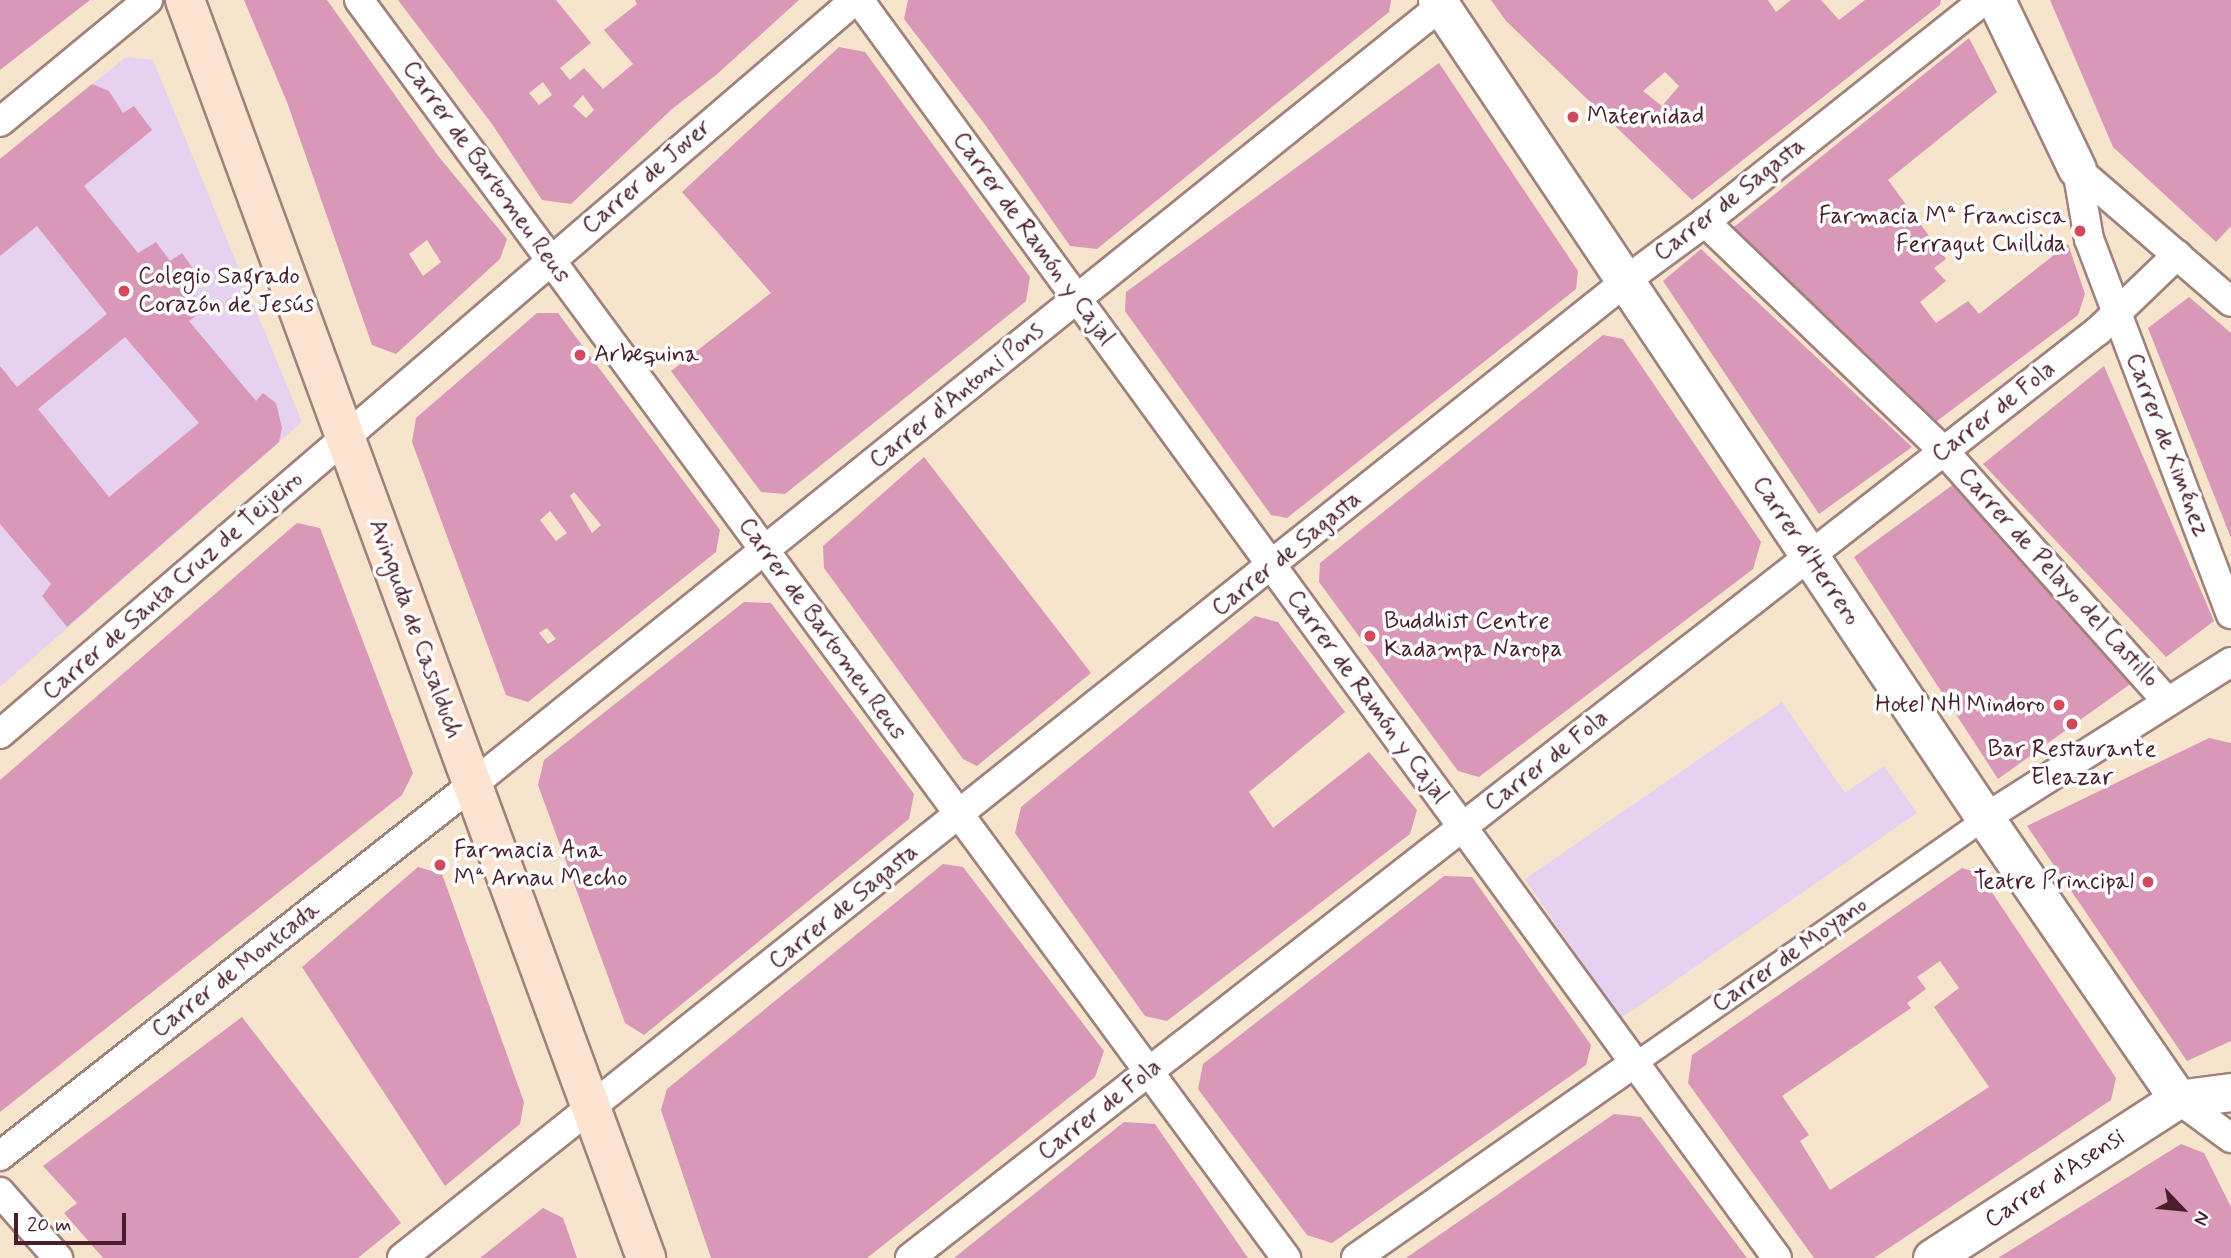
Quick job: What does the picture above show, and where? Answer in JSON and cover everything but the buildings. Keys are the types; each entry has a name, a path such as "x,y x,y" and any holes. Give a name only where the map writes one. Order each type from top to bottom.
{"main road":[{"name":"Avinguda de Casalduch","path":"185,0 646,1258"}],"street":[{"path":"0,122 148,0"},
{"name":"Carrer de Bartomeu Reus","path":"359,0 1286,1258"},
{"name":"Carrer de Jover","path":"345,438 857,0"},
{"name":"Carrer de Ramón y Cajal","path":"857,0 1777,1258"},
{"name":"Carrer de Sagasta","path":"402,1258 1984,0"},
{"path":"1996,0 2077,169 2231,302"},
{"name":"Carrer d'Antoni Pons","path":"472,785 1077,299 1439,3"},
{"name":"Carrer d'Herrero","path":"1439,3 1985,818 2178,1099"},
{"name":"Carrer de Ximénez","path":"2077,169 2089,239 2231,614"},
{"name":"Carrer de Pelayo del Castillo","path":"1704,222 1944,451 2168,702"},
{"name":"Carrer de Fola","path":"910,1258 2118,315 2177,255"},
{"name":"Carrer de Santa Cruz de Teijeiro","path":"0,733 345,438"},
{"name":"Carrer de Moyano","path":"1356,1258 1985,818 2231,662"},
{"name":"Carrer de Montcada","path":"0,1156 472,785"},
{"path":"2178,1099 2231,1092"},
{"path":"2178,1099 2231,1139"},
{"name":"Carrer d'Asensi","path":"1932,1258 2178,1099"},
{"path":"0,1192 58,1258"}],"shaded area":[{"name":"Colegio Sagrado Corazón de Jesús","path":"126,57 153,60 302,422 0,687 0,159"},
{"path":"1782,702 1845,793 1884,766 1917,813 1620,1019 1525,879"}],"place":[{"name":"Maternidad","path":"1573,117"},
{"name":"Farmacia Mª Francisca Ferragut Chillida","path":"2080,231"},
{"name":"Colegio Sagrado Corazón de Jesús","path":"124,291"},
{"name":"Arbequina","path":"580,355"},
{"name":"Buddhist Centre Kadampa Naropa","path":"1370,636"},
{"name":"Hotel NH Mindoro","path":"2059,705"},
{"name":"Bar Restaurante Eleazar","path":"2072,724"},
{"name":"Farmacia Ana Mª Arnau Mecho","path":"440,865"},
{"name":"Teatre Principal","path":"2148,882"}]}
